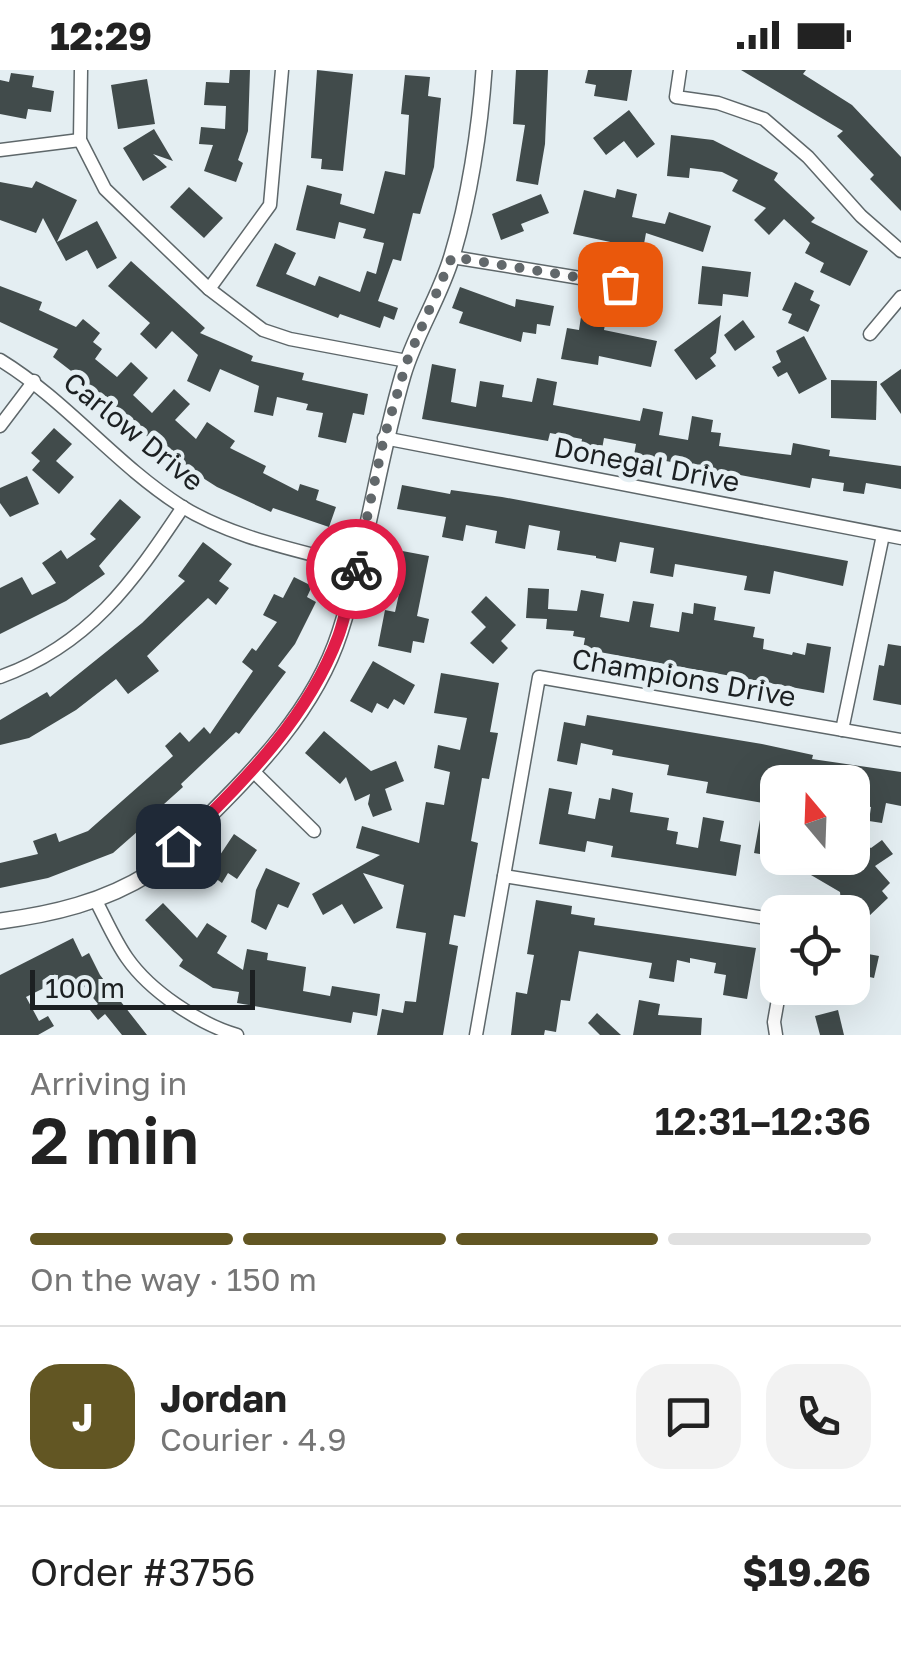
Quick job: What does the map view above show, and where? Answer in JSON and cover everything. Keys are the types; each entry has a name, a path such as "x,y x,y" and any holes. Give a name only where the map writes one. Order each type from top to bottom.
{"street":[{"path":"81,70 80,140 105,189 209,290 263,330 290,339 407,361"},
{"path":"209,290 270,205 282,70"},
{"path":"0,922 96,902 153,872 253,771 298,714 324,669 340,634 384,438 407,361 452,257 481,118 484,70"},
{"path":"680,70 676,98 718,103 764,119 808,157 861,216 901,250"},
{"path":"0,150 80,140"},
{"path":"452,257 653,290"},
{"path":"870,334 901,296"},
{"name":"Carlow Drive","path":"0,360 34,381 136,472 183,507 257,539 356,566"},
{"path":"0,426 34,381"},
{"name":"Donegal Drive","path":"384,438 901,538"},
{"path":"0,677 38,661 94,621 135,579 183,507"},
{"path":"842,730 883,535"},
{"name":"Champions Drive","path":"504,876 539,677 901,740"},
{"path":"253,771 314,831"},
{"path":"476,1035 504,876 760,917"},
{"path":"96,902 128,960 170,1000 212,1028 237,1035"},
{"path":"776,1035 777,1005"}],"building":[{"path":"230,70 250,70 248,131 238,160 243,163 236,182 204,171 213,145 199,144 201,127 225,129 226,106 204,105 206,82 229,83"},
{"path":"317,70 353,74 343,171 321,169 322,159 311,158"},
{"path":"516,70 548,70 545,144 538,185 516,181 525,125 513,124"},
{"path":"588,70 632,70 627,101 594,96 596,85 585,83"},
{"path":"741,70 806,70 803,74 852,105 901,157 901,211 837,136 843,131"},
{"path":"11,73 34,76 32,87 54,91 51,112 28,109 26,119 0,114 0,80 9,82"},
{"path":"405,75 430,77 428,96 441,98 434,167 420,214 413,213 401,261 393,259 378,301 398,308 394,320 384,316 380,328 340,314 338,318 256,286 275,243 296,253 286,274 315,286 319,276 360,292 367,271 376,274 384,243 363,238 366,229 339,222 335,239 296,230 307,185 342,194 340,204 374,214 385,171 405,175 409,115 401,114"},
{"path":"147,79 155,124 118,129 111,85"},
{"path":"629,110 655,144 637,158 624,141 606,155 593,138"},
{"path":"154,129 173,161 153,154 167,167 143,181 123,148"},
{"path":"671,135 713,140 778,173 774,180 815,218 811,222 868,251 850,286 820,272 824,263 805,253 810,243 784,219 769,235 754,220 766,208 732,191 738,180 722,172 690,168 689,178 667,176"},
{"path":"36,181 77,200 57,242 97,221 117,258 97,269 87,250 66,261 43,218 36,233 0,220 0,182 32,188"},
{"path":"189,187 223,218 204,238 170,207"},
{"path":"617,189 637,194 632,217 665,224 669,212 711,226 703,252 646,233 643,249 573,234 584,190 615,198"},
{"path":"541,194 549,213 521,224 524,231 501,240 492,214"},
{"path":"131,261 205,328 200,333 253,356 251,361 304,373 302,380 368,394 364,415 353,413 346,443 318,437 323,413 306,410 308,404 277,397 273,416 254,412 259,386 220,369 210,392 187,381 198,355 172,331 156,349 140,334 150,323 108,286"},
{"path":"702,266 751,272 748,297 723,294 722,306 698,304"},
{"path":"795,282 814,291 810,300 820,305 808,332 788,323 792,314 782,310"},
{"path":"0,286 42,302 39,310 76,327 83,319 100,333 93,342 102,349 95,359 117,377 131,362 148,378 133,395 152,413 174,389 190,404 175,420 196,439 207,422 235,441 230,448 266,466 263,473 298,491 300,484 319,490 316,500 336,507 329,527 273,508 271,512 217,487 167,455 101,394 53,357 58,349 0,322"},
{"path":"460,287 515,307 516,299 554,306 550,326 537,324 536,334 523,332 521,342 459,323 463,312 452,308"},
{"path":"582,310 607,314 604,330 657,341 651,367 599,356 598,365 561,359 567,328 579,330"},
{"path":"721,315 716,353 710,358 716,366 696,380 674,350"},
{"path":"743,320 755,337 735,351 724,335"},
{"path":"804,336 827,379 799,394 787,372 778,377 772,367 781,362 776,351"},
{"path":"432,364 456,369 451,402 476,407 480,381 504,385 502,397 532,402 537,378 557,382 553,405 640,421 643,408 663,412 659,435 688,440 692,416 713,420 711,432 721,433 719,446 791,455 793,443 830,450 829,456 901,466 901,489 866,483 864,494 843,491 844,483 812,478 810,488 634,455 636,444 604,438 602,449 581,445 582,439 550,433 548,441 422,419"},
{"path":"901,369 901,414 880,384"},
{"path":"831,380 877,381 876,420 831,418"},
{"path":"54,428 72,444 56,461 74,477 59,494 32,470 40,461 31,453"},
{"path":"27,476 39,504 10,517 0,503 0,488"},
{"path":"402,485 450,494 451,490 502,497 848,561 843,586 774,571 770,594 744,590 747,576 675,564 673,577 650,573 654,548 620,542 616,562 557,550 560,531 529,525 525,549 495,543 497,531 466,525 463,541 442,537 446,517 397,509"},
{"path":"120,499 141,517 99,566 105,574 66,601 0,634 0,588 22,577 32,595 56,583 42,563 61,550 67,559 96,539 90,534"},
{"path":"203,542 232,564 219,581 229,588 216,605 208,598 147,656 159,671 128,694 116,679 76,710 29,738 0,745 0,720 47,692 50,697 142,623 185,581 178,576"},
{"path":"397,550 429,556 417,616 429,619 424,643 413,641 411,653 378,646 385,610 395,612 403,576 392,574"},
{"path":"294,577 312,586 307,597 316,602 295,644 278,666 286,672 239,734 236,732 113,853 48,878 0,888 0,863 38,854 33,841 56,833 59,842 88,831 173,756 165,746 180,732 189,742 204,727 210,734 253,671 242,662 252,648 256,651 277,622 263,615 274,594 283,598"},
{"path":"528,588 549,589 548,609 577,611 581,590 604,594 600,617 629,622 633,601 654,604 650,627 679,632 682,612 693,614 694,603 716,607 714,620 755,627 753,637 764,639 763,649 805,655 807,643 831,647 824,693 583,649 585,638 573,636 574,631 546,629 547,619 526,618"},
{"path":"486,596 516,625 501,641 508,648 493,664 470,643 486,627 471,612"},
{"path":"888,644 901,646 901,705 873,700 879,665 884,666"},
{"path":"373,661 415,685 404,705 394,699 388,709 377,703 372,713 350,701"},
{"path":"441,673 499,683 490,732 498,733 489,779 482,778 471,841 478,843 465,917 454,915 449,944 458,946 443,1035 377,1035 382,1009 403,1013 405,1001 416,1002 426,933 396,928 404,885 363,873 383,908 354,924 342,904 323,915 312,894 380,855 356,848 362,826 419,843 426,802 444,805 450,772 434,768 438,745 460,750 467,718 434,713"},
{"path":"587,715 762,744 813,755 812,759 853,765 760,765 760,802 706,793 708,782 667,775 669,765 612,755 613,750 581,743 577,765 557,761 564,722 585,726"},
{"path":"324,731 371,771 396,761 404,781 385,789 392,810 373,817 368,804 370,794 355,801 346,777 340,784 305,753"},
{"path":"870,767 901,772 901,806 886,803 882,823 870,821"},
{"path":"549,788 572,792 568,814 595,819 599,798 610,800 612,788 633,793 630,812 669,818 667,830 678,832 676,844 698,848 703,817 724,821 720,841 741,845 736,876 611,857 613,846 587,841 585,852 539,844"},
{"path":"760,820 760,854 754,853"},
{"path":"234,834 257,850 237,879 228,873 222,883 208,873"},
{"path":"882,840 893,854 875,866 890,883 882,891 888,898 870,915 870,895 840,892 811,875 870,875 870,847"},
{"path":"266,868 300,883 288,908 278,904 266,930 251,922 256,890"},
{"path":"536,900 572,906 571,914 595,918 594,925 756,948 747,999 723,995 726,975 714,973 716,963 677,960 674,982 649,978 652,963 579,951 570,1001 561,1000 556,1032 511,1035 516,992 527,994 534,955 527,954"},
{"path":"163,903 197,938 207,923 227,936 217,953 243,970 247,949 268,953 267,960 306,967 303,991 330,996 332,986 380,994 377,1016 353,1012 351,1023 237,1003 239,992 213,988 179,966 183,960 145,920"},
{"path":"73,938 82,957 89,953 100,975 147,1035 122,1035 105,1014 98,1020 90,1010 98,1004 79,980 56,992 52,984 26,997 39,1021 48,1016 54,1026 38,1035 0,1035 0,975"},
{"path":"870,954 879,956 874,978 870,977"},
{"path":"639,1000 660,1004 658,1015 702,1018 701,1035 633,1035"},
{"path":"838,1010 844,1035 820,1035 815,1016"},
{"path":"597,1013 621,1035 600,1035 588,1023"}],"way so far":[{"path":"356,569 384,438 407,361 452,257 620,284"}],"route":[{"path":"178,846 253,771 298,714 340,634 356,569"}]}
